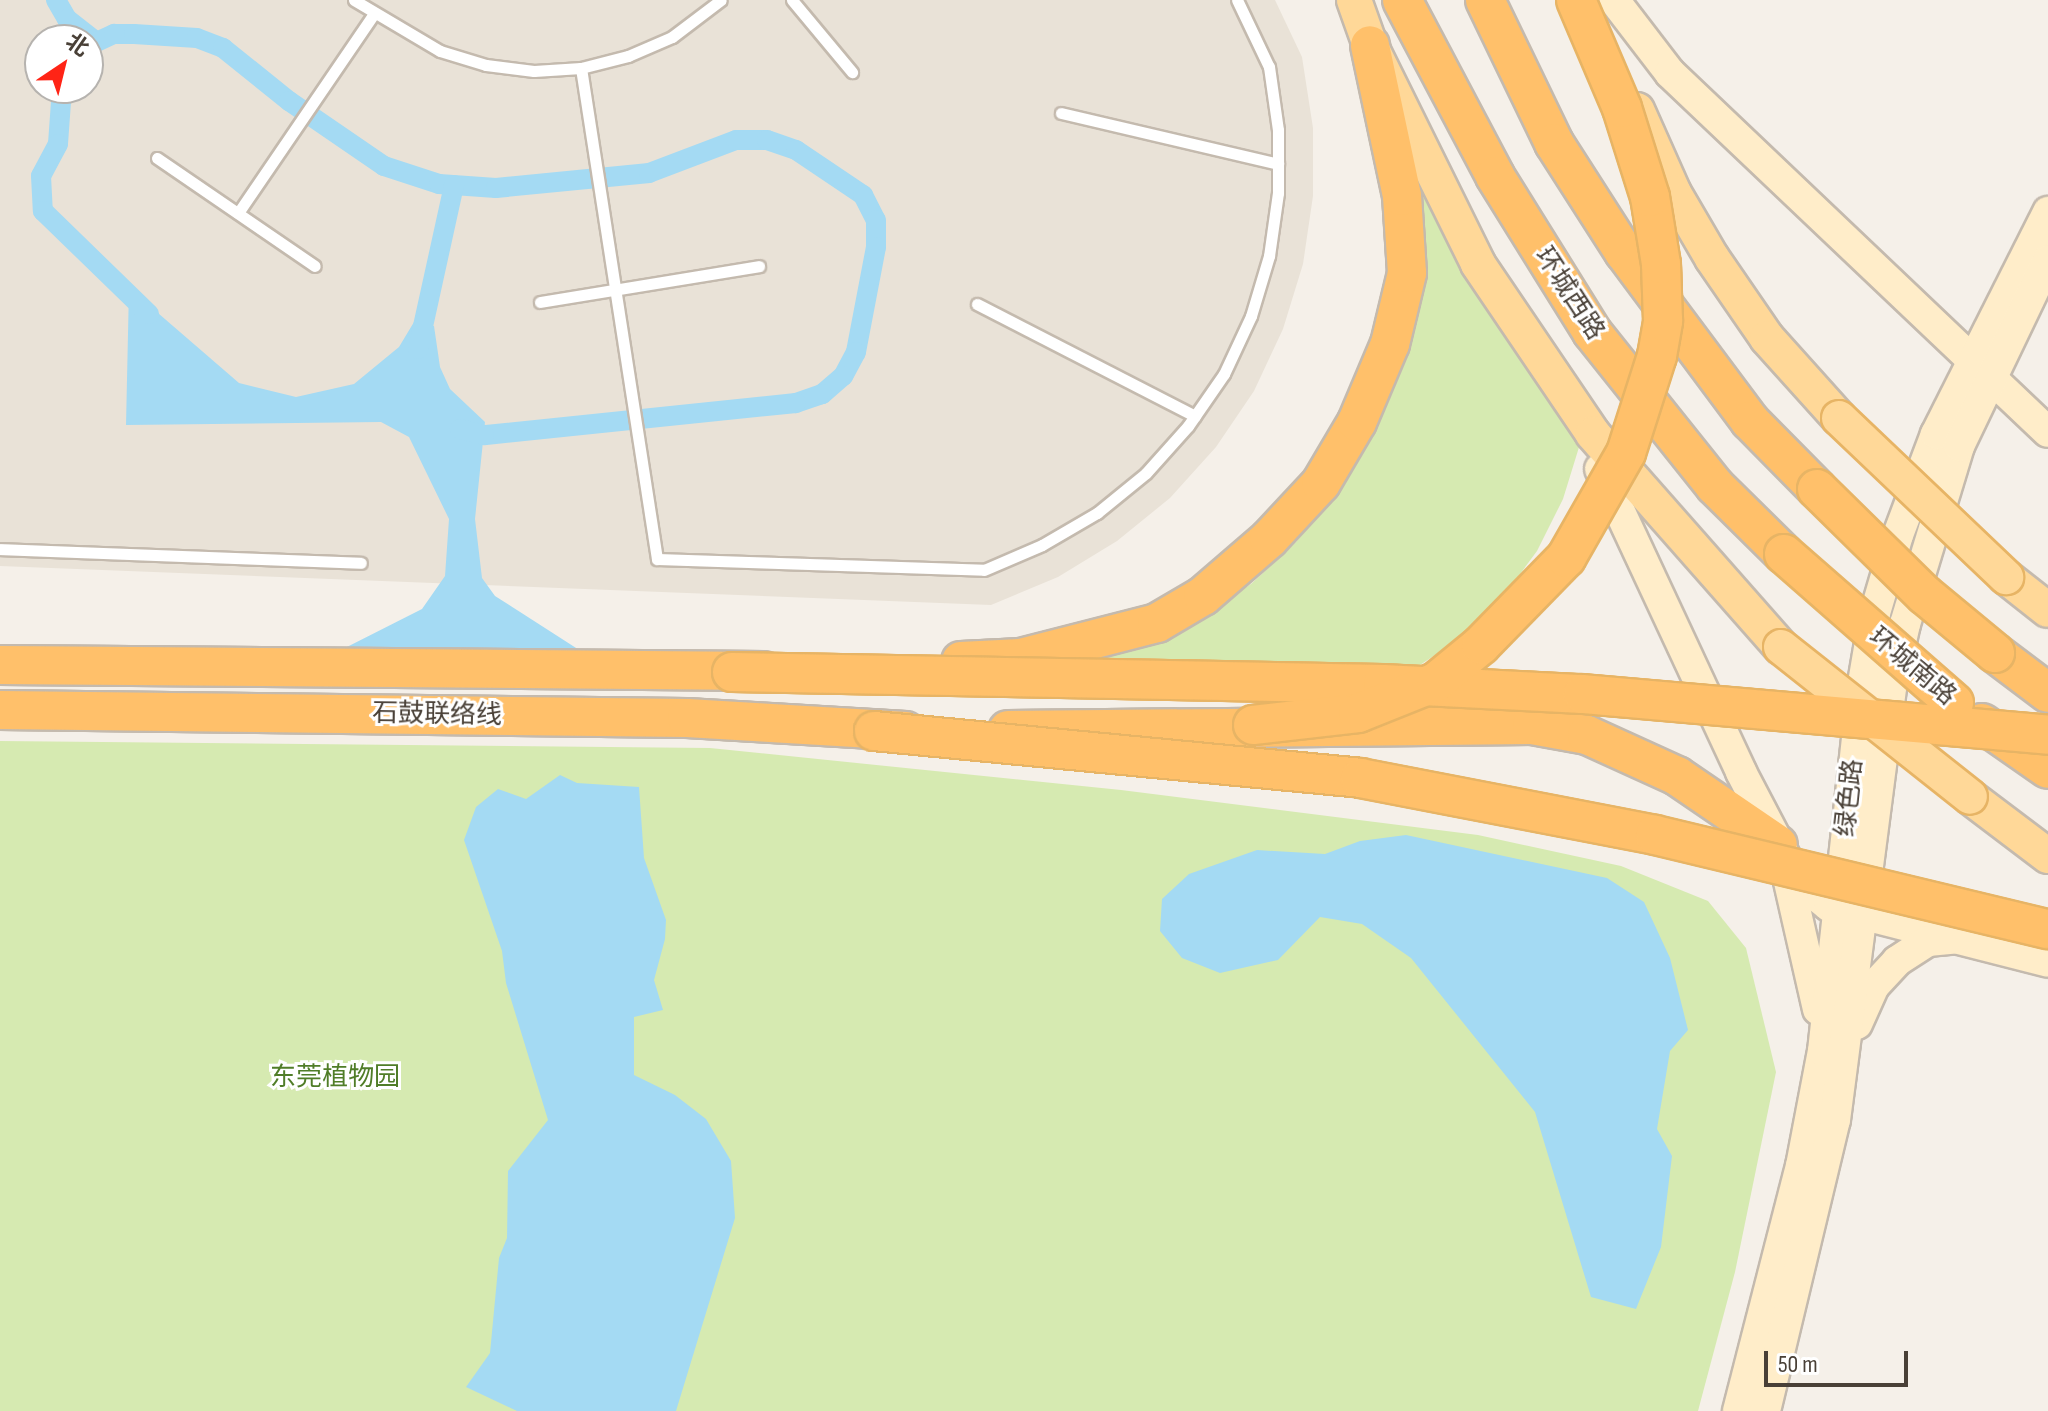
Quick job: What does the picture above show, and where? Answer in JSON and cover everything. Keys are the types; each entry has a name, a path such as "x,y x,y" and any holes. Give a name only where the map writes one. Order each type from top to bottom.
{"highway":[{"name":"环城西路","path":"1402,0 1495,176 1592,332 1715,486 1784,554"},
{"path":"1485,0 1554,143 1624,252 1750,421 1925,595 2048,693"},
{"path":"1253,725 1358,713 1436,682 1481,645 1566,558 1626,453 1657,356 1663,321 1661,264 1650,197 1622,108 1576,0"},
{"path":"732,672 1021,658 1107,639 1157,623 1203,596 1269,539 1321,483 1357,422 1390,344 1407,273 1402,196 1370,45"},
{"name":"环城南路","path":"1784,554 1954,703 2048,769"},
{"name":"石鼓联络线","path":"0,665 732,672"},
{"path":"732,672 1552,692 1741,704 2048,735"},
{"name":"石鼓联络线","path":"0,710 687,718 874,731"},
{"path":"874,731 1253,725 1532,725 1587,735 1677,776 1778,845"},
{"path":"874,731 1360,778 1655,835 2048,929"}],"main road":[{"path":"1354,0 1370,45 1478,264 1538,355 1633,483 1781,647 2048,856"},
{"path":"1589,0 1674,193 1712,258 1767,338 1839,418 2006,577 2048,610"},
{"path":"1614,0 1670,73 1981,365 2048,432"},
{"name":"绿色路","path":"1765,1411 1825,1165 1875,613 1898,535 1981,365 2048,212"},
{"name":"绿色路","path":"1981,365 2048,260"},
{"path":"1538,355 1621,509 1778,845 1805,888 1850,911 2048,962"},
{"path":"1778,845 1834,1053"},
{"path":"1834,1053 1874,986 1897,961 1928,941 1956,938"},
{"name":"绿色路","path":"1738,1411 1801,1166 1834,1053"}],"lane":[{"path":"354,0 440,51 486,65 534,71 581,68 628,56 672,37 721,0"},
{"path":"792,0 852,72"},
{"path":"581,68 657,559 984,570 1042,545 1097,513 1146,473 1195,416 1224,374 1251,316 1269,256 1278,164 1269,67 1237,0"},
{"path":"238,213 374,14"},
{"path":"1061,113 1278,164"},
{"path":"157,158 315,266"},
{"path":"540,302 759,266"},
{"path":"977,304 1195,416"},
{"path":"0,549 361,563"}],"shaded area":[{"path":"0,0 1275,0 1302,57 1313,128 1313,196 1303,264 1283,329 1254,391 1216,447 1170,498 1117,541 1058,577 991,605 0,566"}],"green space":[{"path":"1417,183 1463,273 1580,444 1563,499 1537,551 1503,597 1462,637 1414,669 1082,662 1199,619 1251,584 1296,542 1334,492 1379,423 1408,346"},
{"name":"东莞植物园","path":"0,741 710,748 1121,790 1478,835 1621,866 1708,901 1746,948 1776,1072 1735,1272 1698,1411 0,1411"}],"water":[{"path":"129,288 239,383 296,397 354,384 399,347 414,322 434,326 440,367 450,389 485,422 475,519 482,578 495,596 587,655 337,652 422,609 445,576 449,519 409,437 381,422 126,425"},
{"path":"560,775 577,783 639,787 644,858 666,920 665,939 654,980 663,1010 634,1017 634,1075 675,1095 706,1119 731,1161 735,1218 676,1411 517,1411 466,1387 490,1353 499,1258 507,1238 508,1171 548,1120 506,983 502,951 464,840 476,807 498,789 526,799"},
{"path":"1406,835 1607,878 1644,902 1670,958 1688,1030 1670,1051 1657,1129 1672,1156 1661,1247 1636,1309 1591,1297 1535,1112 1411,958 1362,924 1320,917 1278,960 1220,973 1182,958 1160,931 1162,899 1189,874 1257,850 1325,854 1360,841"}],"waterway":[{"path":"56,0 73,24"},
{"path":"104,39 114,34 197,38 223,48 289,101 384,166 439,184 496,188 649,173 736,140 767,140 796,150 863,195 876,220 876,247 856,352 843,376 822,394 796,403 484,435 460,429"},
{"path":"61,104 58,144 41,176 43,211 149,314"},
{"path":"418,349 454,185"}]}
